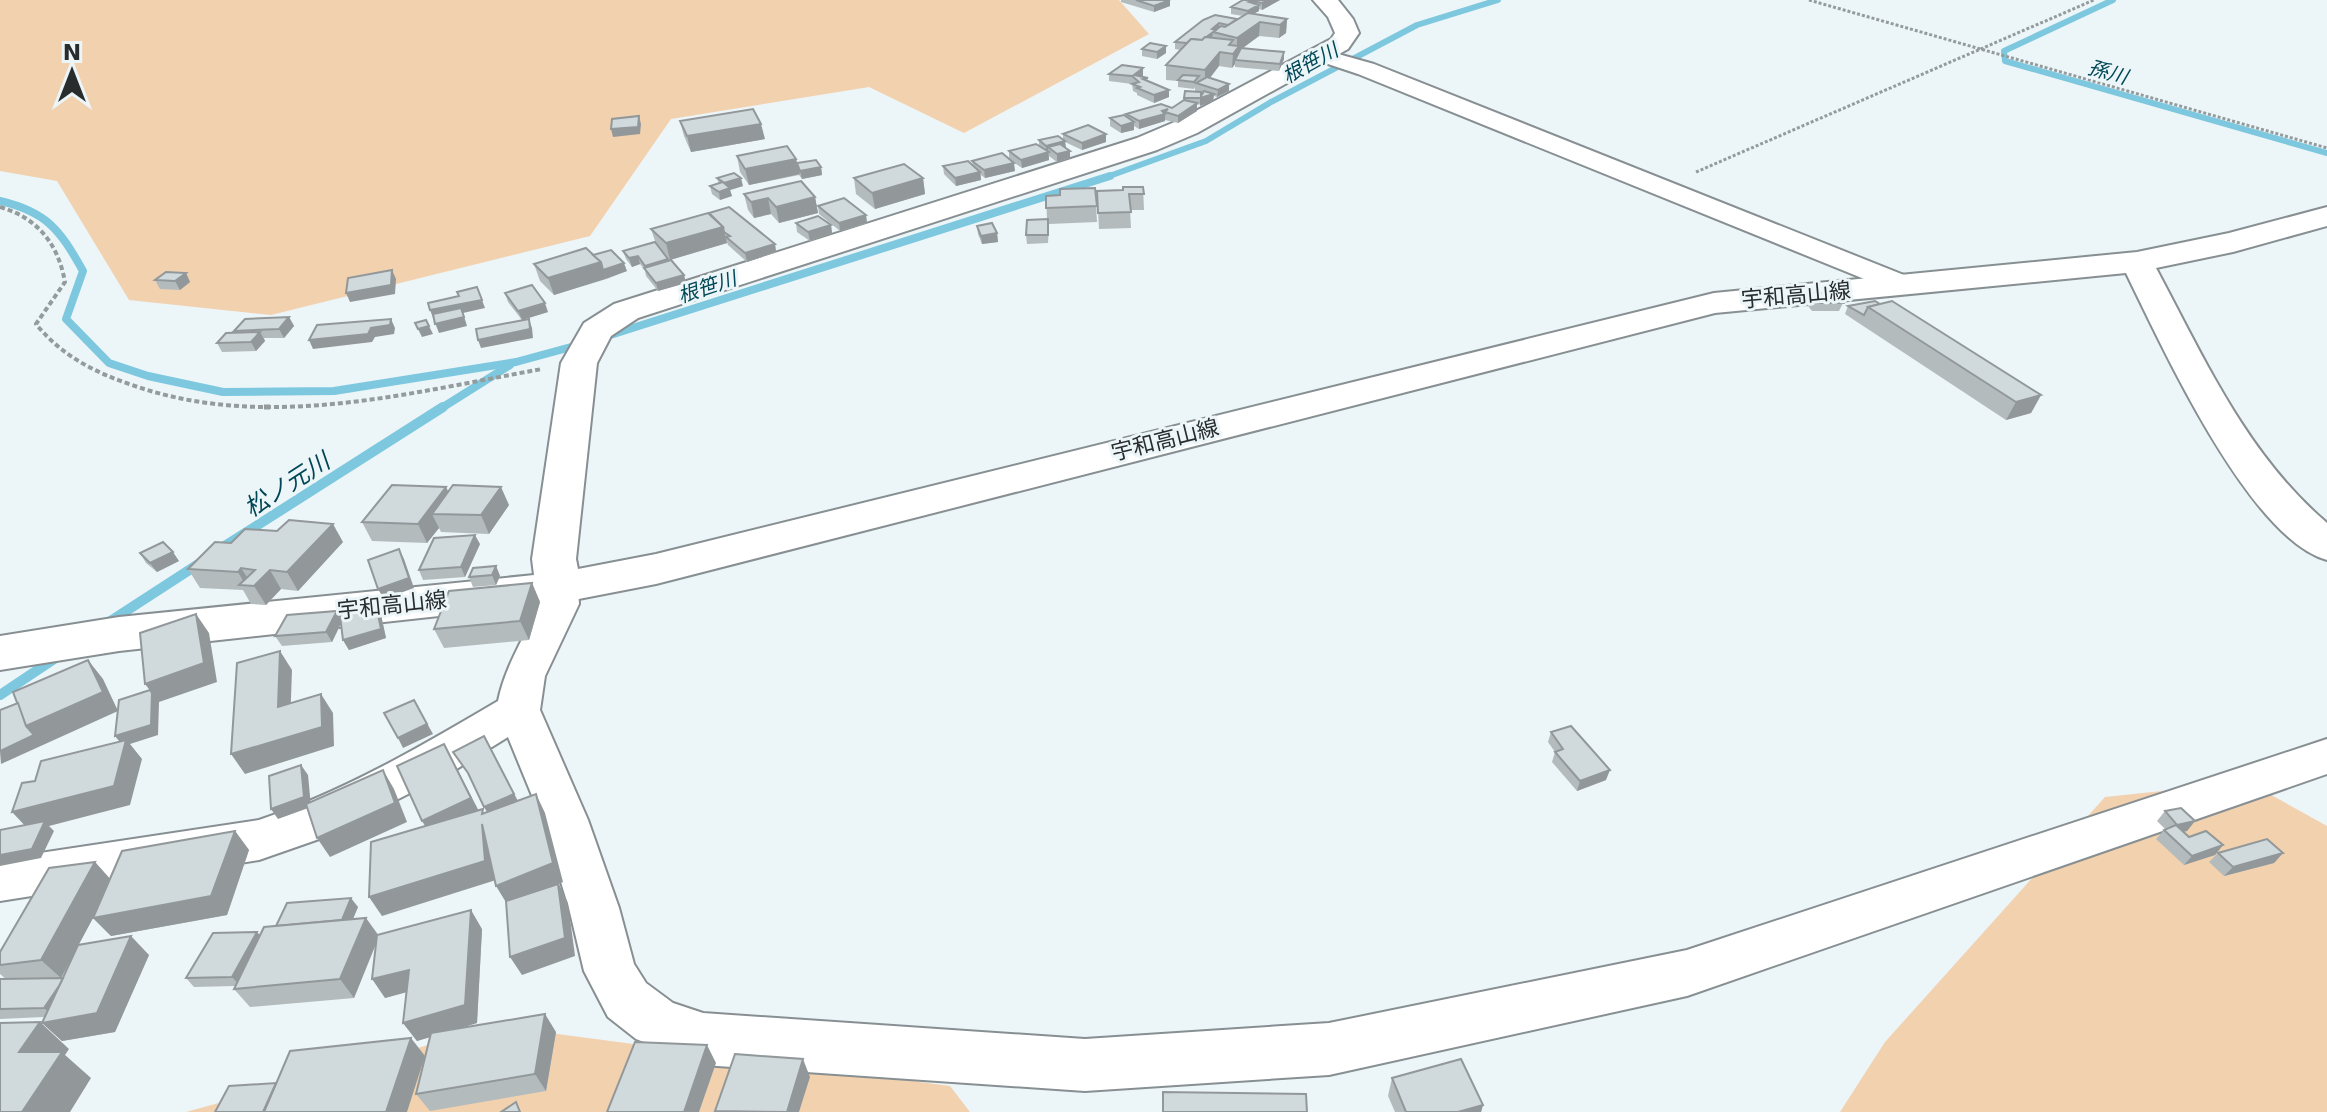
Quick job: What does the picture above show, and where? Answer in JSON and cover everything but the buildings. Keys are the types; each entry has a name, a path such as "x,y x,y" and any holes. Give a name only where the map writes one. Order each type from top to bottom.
{"main road":[{"path":"558,588 554,559 586,349 626,311 1147,144 1187,127 1325,57 1340,44 1347,33 1334,8 1324,0"},
{"name":"宇和高山線","path":"0,653 119,634 558,588 656,569 1714,303 2137,262 2217,246 2327,216"},
{"path":"2137,262 2212,407 2253,473 2311,534 2327,546"}],"street":[{"path":"1325,57 1357,66 1904,285"},
{"path":"558,588 559,604 524,676 518,710 565,820 594,908 610,971 627,1000 655,1021 703,1039 1085,1065 1329,1049 1687,973 2327,756"},
{"path":"0,880 259,840 305,824 439,758 518,710"}],"path":[{"path":"1809,0 2327,148"},
{"path":"1658,189 2094,0"},
{"path":"0,207 10,209 49,234 63,267 65,282 36,324 49,341 74,362 142,392 220,407 325,405 586,349"}],"shaded area":[{"path":"0,0 1119,0 1149,34 964,133 869,87 671,119 590,236 271,315 129,300 57,181 0,171"},
{"path":"2248,782 2327,826 2327,1112 1840,1112 1885,1042 2105,797"},
{"path":"497,1026 950,1086 970,1112 186,1112"}],"waterway":[{"name":"根笹川","path":"1106,177 1206,141 1271,102 1417,25 1498,0"},
{"name":"孫川","path":"2113,0 2004,51 2005,61 2327,153"},
{"name":"根笹川","path":"1106,177 1110,176"},
{"name":"根笹川","path":"601,338 1106,177"},
{"name":"根笹川","path":"0,201 41,217 67,244 83,271 66,319 109,363 148,376 223,392 334,391 516,362 582,344"},
{"name":"松ノ元川","path":"440,409 510,365"},
{"name":"松ノ元川","path":"220,549 443,407"},
{"name":"松ノ元川","path":"106,624 200,563"},
{"name":"松ノ元川","path":"0,695 60,655"}]}
